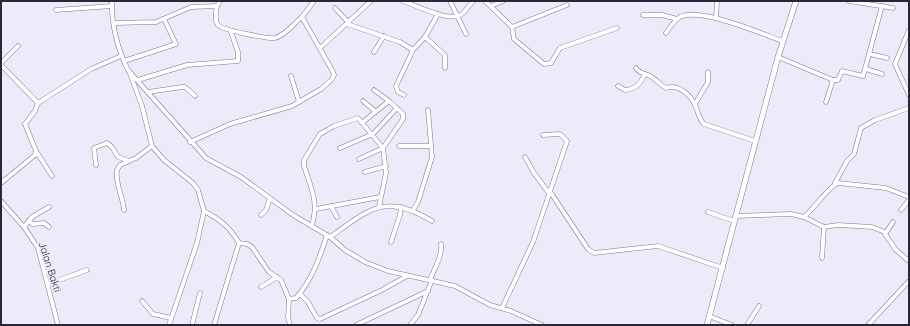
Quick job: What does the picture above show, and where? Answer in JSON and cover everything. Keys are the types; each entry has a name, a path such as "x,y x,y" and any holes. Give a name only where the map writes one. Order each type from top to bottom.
{"street":[{"path":"112,1 114,23 121,56 142,106 152,146 164,160 193,183 198,190 204,211 197,243 169,325"},
{"path":"220,1 217,6 217,24 231,32 274,38 281,36 302,17 314,1"},
{"path":"360,1 364,6"},
{"path":"320,48 371,1"},
{"path":"403,1 438,14 457,17 462,15 473,1"},
{"path":"456,1 450,2 466,34"},
{"path":"485,1 512,27 514,39 544,64 551,62 560,48 617,28"},
{"path":"491,6 503,1"},
{"path":"716,18 717,1"},
{"path":"707,325 723,268 734,218 782,41 796,1"},
{"path":"849,1 872,2 893,8"},
{"path":"512,27 567,4"},
{"path":"56,10 112,6"},
{"path":"114,23 156,22 191,7 217,6"},
{"path":"778,57 833,80 838,80 842,71 862,76 866,69 882,6"},
{"path":"335,8 348,23 400,42 413,50"},
{"path":"404,95 398,92 396,86 413,50 425,37 438,14"},
{"path":"643,15 662,15 678,19 694,14 716,18 782,41"},
{"path":"190,142 230,124 269,114 299,102 321,89 333,77 332,70 302,17"},
{"path":"124,62 176,44 164,19"},
{"path":"666,33 678,19"},
{"path":"909,30 895,64 909,95"},
{"path":"138,80 187,66 238,60 238,52 231,32"},
{"path":"374,52 384,36"},
{"path":"425,37 445,55 444,68"},
{"path":"18,46 1,64 38,103"},
{"path":"870,54 887,58"},
{"path":"52,176 36,151 25,124 36,111 38,103 91,69 121,56"},
{"path":"636,68 638,72 651,76 658,84 666,88 672,86 681,88 695,104 699,120 704,124 755,141"},
{"path":"866,69 882,74"},
{"path":"128,70 190,142 206,158 241,177 294,215 328,236 345,250 365,262 388,271 455,286 490,305 502,308 542,325"},
{"path":"695,104 708,82 708,72"},
{"path":"618,86 625,90 632,90 640,84 645,74"},
{"path":"292,76 299,102"},
{"path":"826,102 833,80"},
{"path":"148,92 185,87 194,96"},
{"path":"359,158 383,148 403,120 403,114 374,90"},
{"path":"363,100 376,112"},
{"path":"363,122 389,101"},
{"path":"340,148 373,134 396,108"},
{"path":"804,217 836,184 847,162 854,154 861,128 875,120 909,108"},
{"path":"413,210 418,202 432,157 428,110"},
{"path":"312,225 316,203 304,166 304,160 323,132 354,118 358,118 363,122 383,148 386,166 385,183 380,197 380,207"},
{"path":"502,308 533,242 567,141 560,134 543,136"},
{"path":"96,165 94,148 107,143 112,147 118,157 129,161"},
{"path":"124,210 124,200 116,177 117,170 120,166 152,146"},
{"path":"399,146 432,146"},
{"path":"1,183 35,155 36,151"},
{"path":"525,157 534,173 549,191 588,249 594,253 658,246 723,268"},
{"path":"365,172 386,166"},
{"path":"836,184 874,185 886,188 909,199 901,210"},
{"path":"316,209 380,197"},
{"path":"261,215 266,210 270,198"},
{"name":"Jalan Bakti","path":"1,201 24,226 38,248 58,325"},
{"path":"331,206 337,217"},
{"path":"289,299 296,298 300,294 320,258 328,236 361,215 380,207 401,207 413,210 432,221"},
{"path":"391,242 400,215 401,207"},
{"path":"24,226 32,217 49,208"},
{"path":"204,211 216,217 225,224 239,242 252,247 270,272 281,280 289,299 288,317 290,325"},
{"path":"708,212 734,218 791,214 804,217 824,227 838,225 872,227 885,232 896,250 909,261"},
{"path":"28,221 33,224 44,223 49,228"},
{"path":"885,232 893,222"},
{"path":"822,258 824,227"},
{"path":"214,325 239,242"},
{"path":"410,325 418,315 428,292 442,248 441,244"},
{"path":"48,284 87,270"},
{"path":"300,294 308,302 317,318 320,319 382,290 407,276"},
{"path":"261,287 277,277"},
{"path":"868,325 909,281"},
{"path":"356,325 428,292"},
{"path":"192,325 200,293"},
{"path":"142,301 153,314 171,318"},
{"path":"747,325 759,306"},
{"path":"710,316 732,325"}]}
